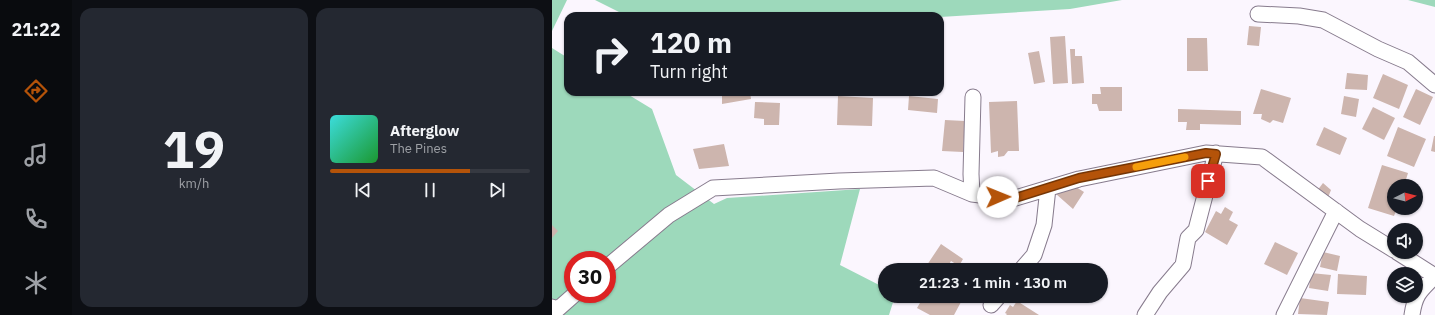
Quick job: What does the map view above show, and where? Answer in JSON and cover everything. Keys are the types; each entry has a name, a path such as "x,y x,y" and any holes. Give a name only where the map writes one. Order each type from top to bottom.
{"street":[{"path":"1258,14 1299,16 1323,20 1378,49 1408,62 1435,85"},
{"path":"972,194 971,174 973,97"},
{"path":"616,259 669,215 713,188 839,181 934,178 972,194 1012,199 1079,178 1206,153 1262,157 1360,229 1387,246"},
{"path":"1145,315 1160,292 1183,265 1188,238 1196,230 1216,154"},
{"path":"1027,263 1034,255 1044,225 1048,188"},
{"path":"1284,315 1336,211"},
{"path":"1408,259 1435,276 1420,290 1414,301 1412,315"},
{"path":"552,307 558,309 565,303"}],"green space":[{"path":"552,0 567,0 552,31"},
{"path":"595,0 1122,0 1070,9 944,17 944,12 619,12"},
{"path":"1408,0 1435,0 1435,7"},
{"path":"552,48 564,56 564,96 631,96 652,109 676,175 714,204 727,198 860,189 840,265 878,284 878,303 893,303 889,315 552,315"}],"building":[{"path":"1249,26 1261,27 1259,46 1247,45"},
{"path":"1065,36 1068,83 1053,84 1050,37"},
{"path":"1187,38 1207,38 1208,71 1187,71"},
{"path":"1070,49 1075,49 1075,56 1082,56 1084,83 1072,84"},
{"path":"1039,51 1045,82 1034,84 1028,53"},
{"path":"1347,73 1368,75 1367,90 1345,89"},
{"path":"1383,74 1408,85 1399,109 1373,98"},
{"path":"1100,87 1122,87 1122,111 1099,111 1097,104 1092,104 1092,94 1101,94"},
{"path":"1261,89 1291,98 1283,123 1273,120 1270,123 1261,119 1262,114 1253,114"},
{"path":"1416,89 1433,97 1420,125 1403,117"},
{"path":"722,96 751,96 751,99 722,104"},
{"path":"838,96 873,98 872,126 837,125"},
{"path":"909,96 938,99 937,113 908,110"},
{"path":"1344,96 1359,99 1356,117 1341,114"},
{"path":"1017,101 1019,151 1008,151 1004,156 998,157 998,151 991,153 989,102"},
{"path":"755,102 780,103 779,125 764,125 764,119 754,118"},
{"path":"1373,107 1395,118 1384,140 1362,129"},
{"path":"1178,109 1241,111 1241,125 1200,124 1200,130 1186,130 1187,122 1178,122"},
{"path":"945,120 965,121 963,152 942,151"},
{"path":"1324,127 1347,138 1340,155 1316,145"},
{"path":"1398,127 1426,139 1414,167 1387,156"},
{"path":"1435,136 1435,152 1431,151"},
{"path":"724,144 729,166 699,169 693,149"},
{"path":"1382,165 1408,173 1406,179 1387,179 1387,214 1368,208"},
{"path":"1068,182 1084,192 1073,209 1056,194"},
{"path":"1323,183 1331,190 1327,200 1317,191"},
{"path":"1225,207 1233,212 1229,220 1238,225 1227,245 1205,232 1216,211 1221,214"},
{"path":"552,225 558,231 552,238"},
{"path":"1275,242 1298,253 1287,275 1264,264"},
{"path":"941,244 963,259 961,263 954,263 951,261 950,263 928,263"},
{"path":"1323,252 1340,256 1337,271 1320,267"},
{"path":"1311,273 1331,275 1328,291 1309,288"},
{"path":"1338,274 1367,276 1366,295 1337,294"},
{"path":"1300,298 1329,302 1327,315 1298,314"},
{"path":"920,303 960,303 954,315 930,315 917,308"},
{"path":"1016,303 1020,303 1039,315 1006,315 1007,314 1005,313 1010,305 1013,307"}],"slow traffic":[{"path":"1136,167 1185,157"}],"route":[{"path":"998,197 1012,199 1079,178 1206,153 1216,154 1208,181"}]}
